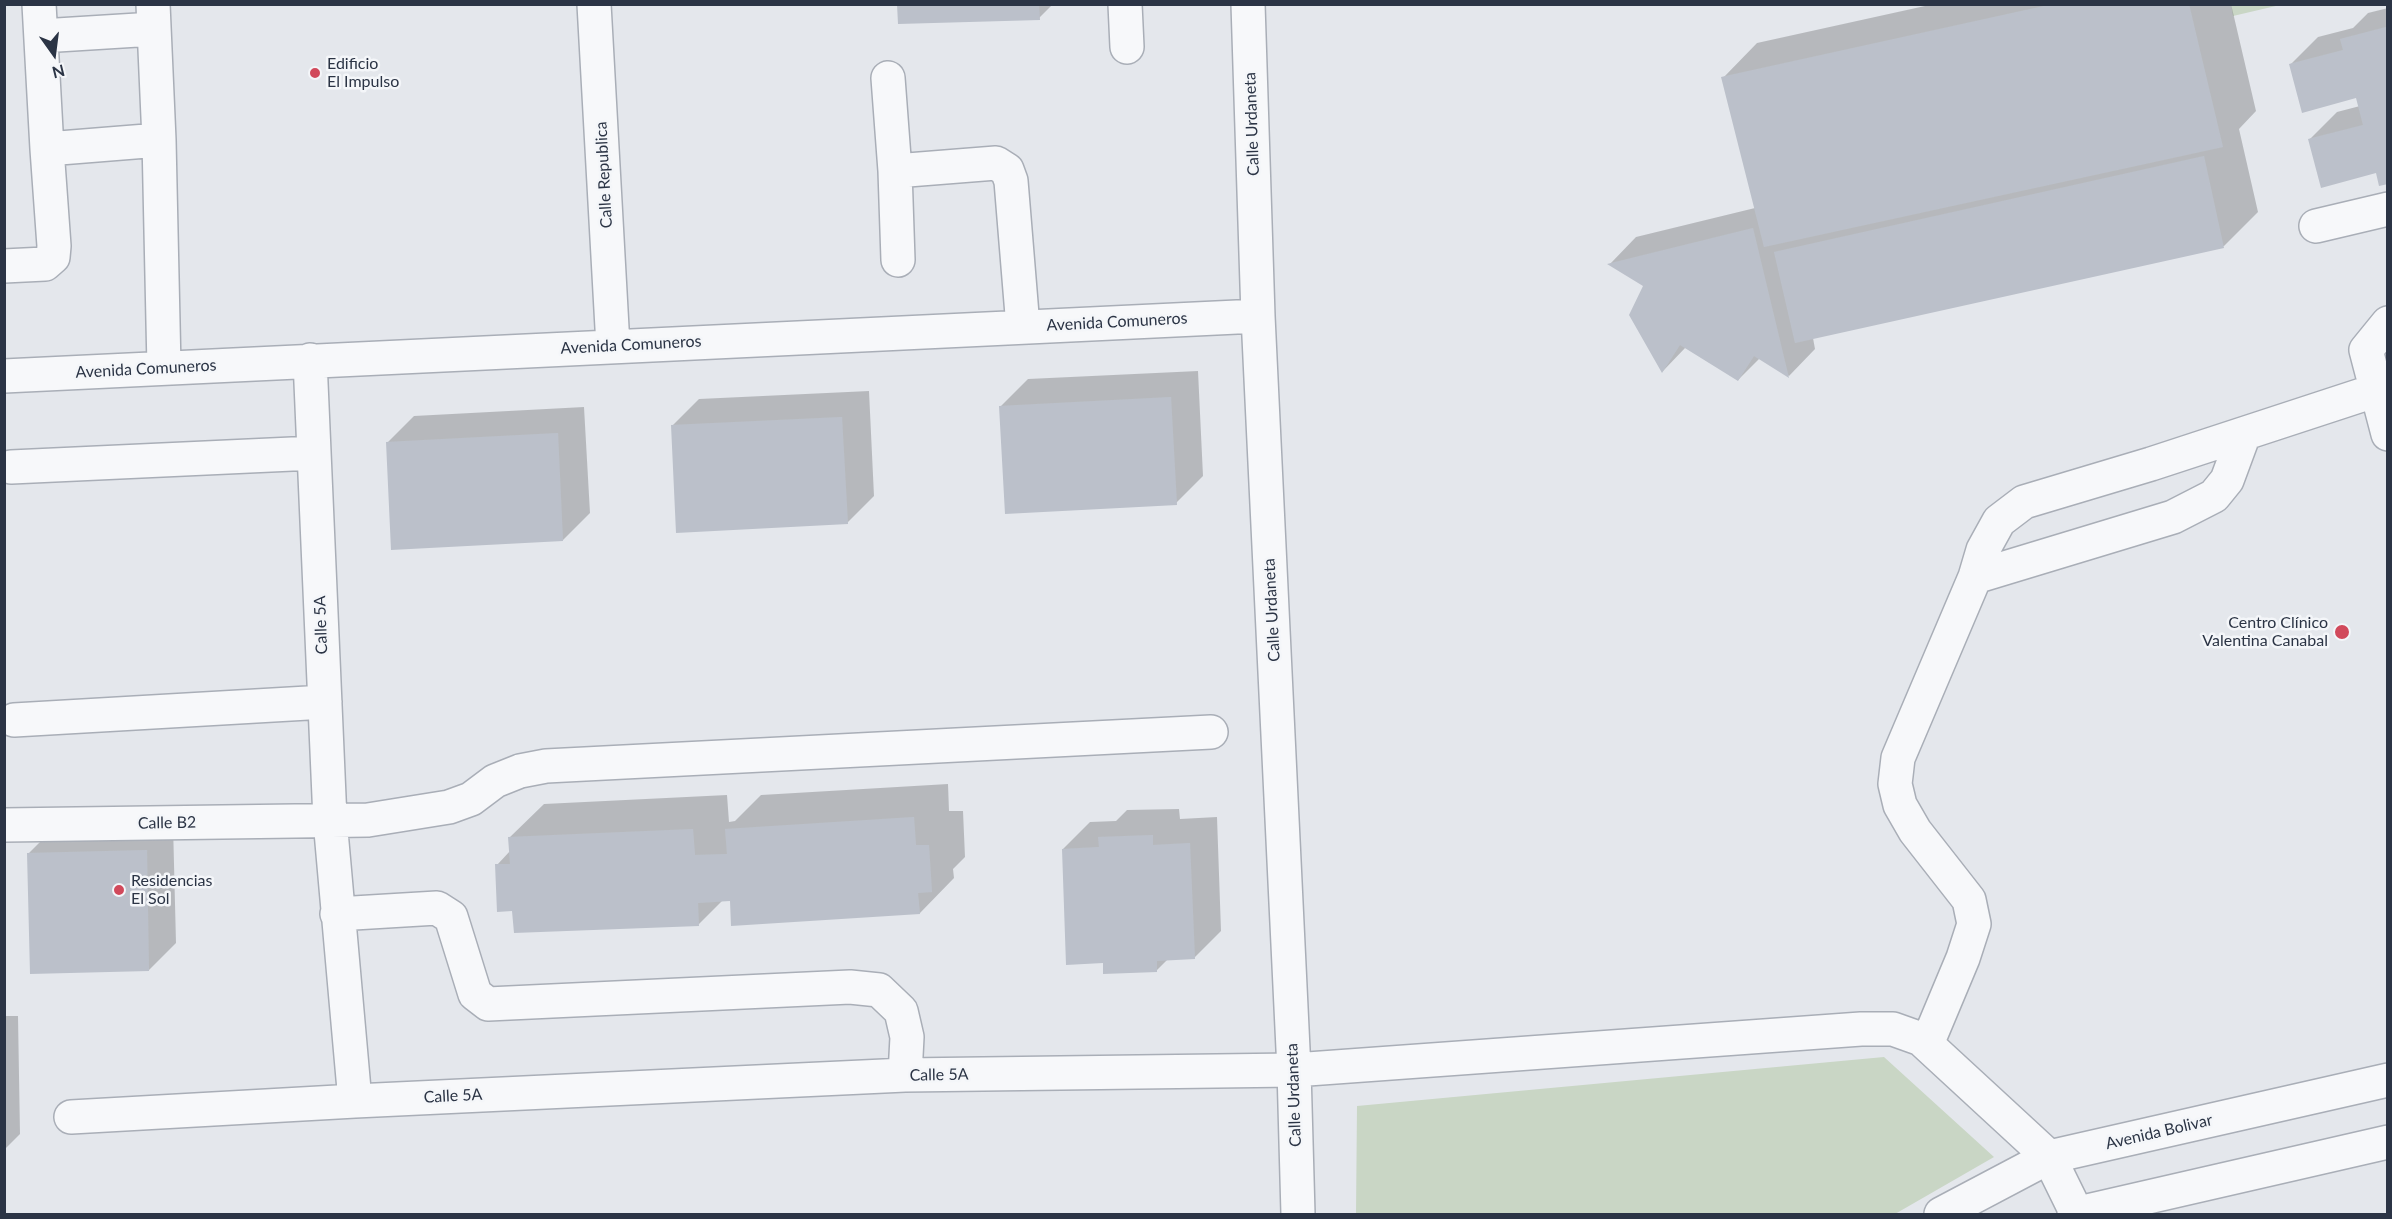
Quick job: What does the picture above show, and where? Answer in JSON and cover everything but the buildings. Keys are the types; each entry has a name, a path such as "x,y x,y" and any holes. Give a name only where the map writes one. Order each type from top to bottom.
{"street":[{"name":"Calle Republica","path":"594,4 613,346"},
{"path":"1125,4 1127,47"},
{"name":"Calle Urdaneta","path":"1248,4 1258,316 1294,1070 1298,1215"},
{"path":"4,266 45,264 53,257 40,20 153,17 159,140 164,368"},
{"path":"888,78 895,171 898,260"},
{"path":"47,149 159,140"},
{"path":"895,171 996,163 1007,170 1011,181 1023,327"},
{"path":"2316,226 2388,209"},
{"name":"Avenida Comuneros","path":"4,376 1258,316"},
{"path":"2388,323 2366,350 2388,434"},
{"name":"Calle 5A","path":"310,360 330,820 355,1101 905,1075 1294,1070 1861,1029 1893,1029 1921,1039 2049,1157"},
{"path":"1927,1044 1963,958 1974,924 1969,900 1916,831 1900,804 1895,784 1898,758 1975,578 1983,550 1999,521 2024,502 2377,390"},
{"path":"1975,578 2173,517 2204,501 2214,495 2227,480 2244,434"},
{"path":"10,467 314,453"},
{"path":"14,720 325,702"},
{"name":"Calle B2","path":"4,825 368,820 449,807 471,799 495,781 520,771 546,766 1210,732"},
{"path":"337,914 437,908 451,917 475,994 488,1004 850,987 879,990 901,1011 907,1037 905,1075"},
{"name":"Avenida Bolivar","path":"1941,1215 2049,1157 2388,1080"},
{"path":"71,1117 355,1101"},
{"path":"2049,1157 2076,1214 2388,1142"}],"green space":[{"path":"2231,4 2280,4 2280,5 2233,16"},
{"path":"1884,1057 1994,1157 1895,1214 1356,1214 1357,1106"}],"place":[{"name":"Edificio El Impulso","path":"315,73"},
{"name":"Centro Clínico Valentina Canabal","path":"2342,632"},
{"name":"Residencias El Sol","path":"119,890"}]}
